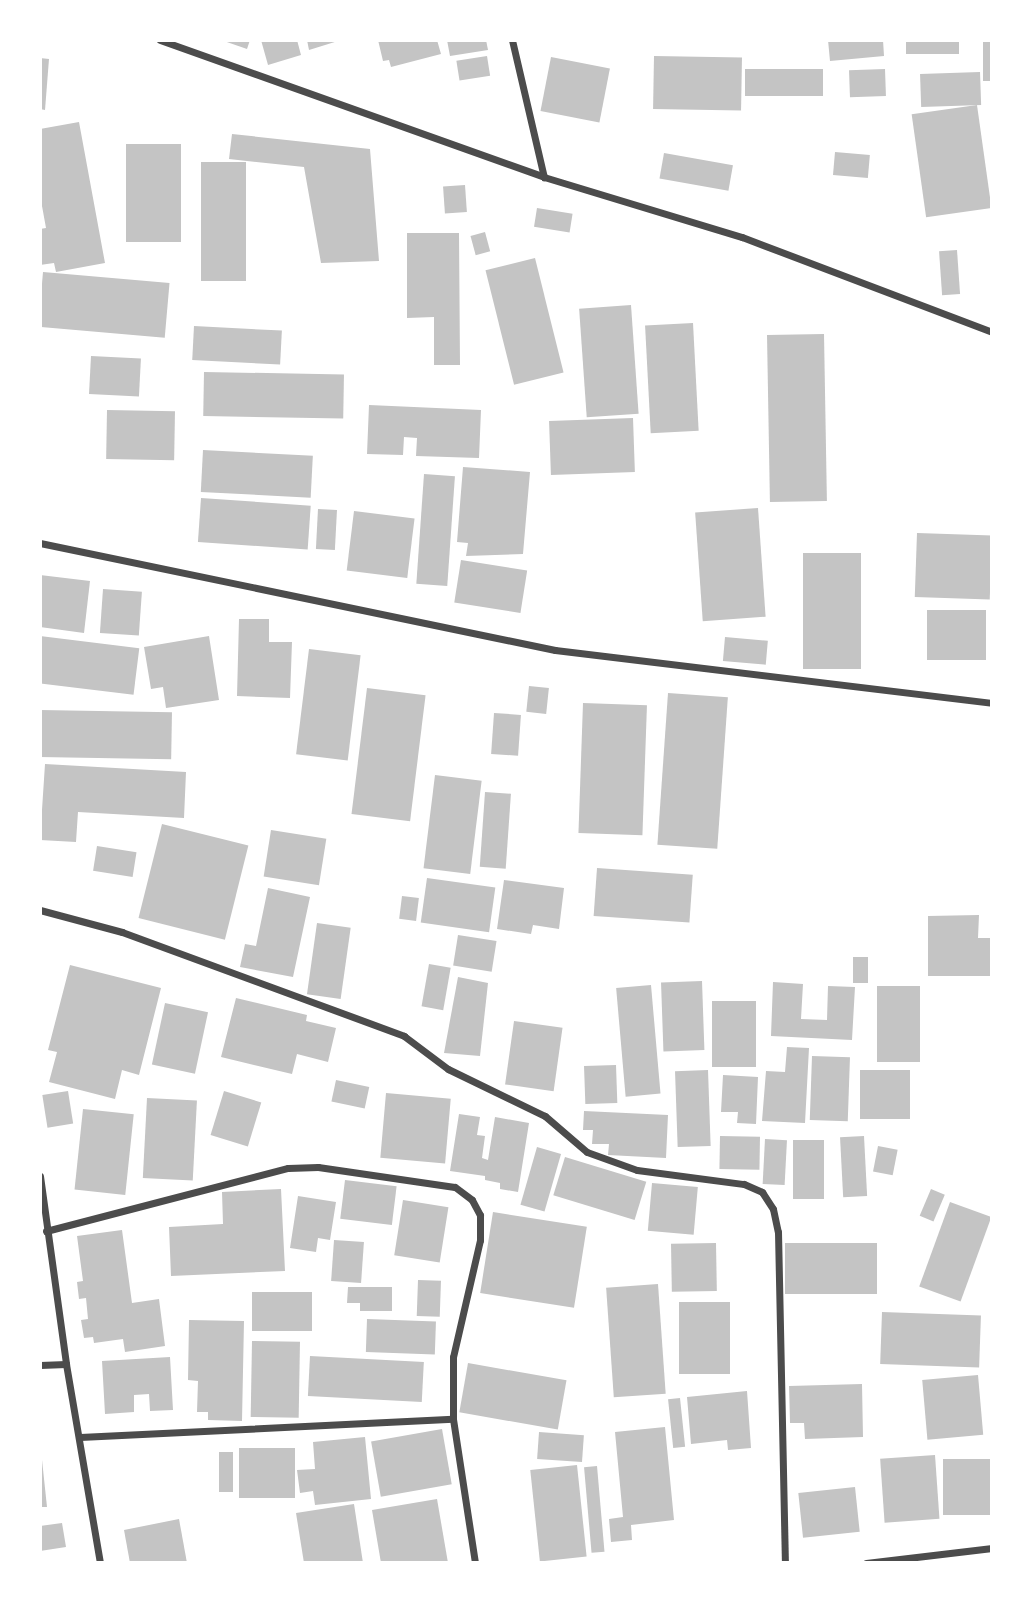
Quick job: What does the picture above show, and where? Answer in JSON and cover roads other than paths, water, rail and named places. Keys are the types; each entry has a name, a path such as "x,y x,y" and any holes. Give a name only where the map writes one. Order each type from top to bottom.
{"street":[{"path":"160,40 544,177 742,237 992,332"},
{"path":"512,40 544,177"},
{"path":"40,543 555,650 992,703"},
{"path":"40,910 122,932 404,1036 449,1069 545,1115 587,1152 636,1170 744,1184 762,1192 773,1209 778,1232 785,1563"},
{"path":"46,1231 288,1168 318,1167 455,1187 472,1200 480,1214 480,1240 453,1357 453,1419 475,1563"},
{"path":"40,1176 66,1364 100,1563"},
{"path":"40,1365 66,1364"},
{"path":"80,1437 453,1419"},
{"path":"866,1563 992,1548"}]}
